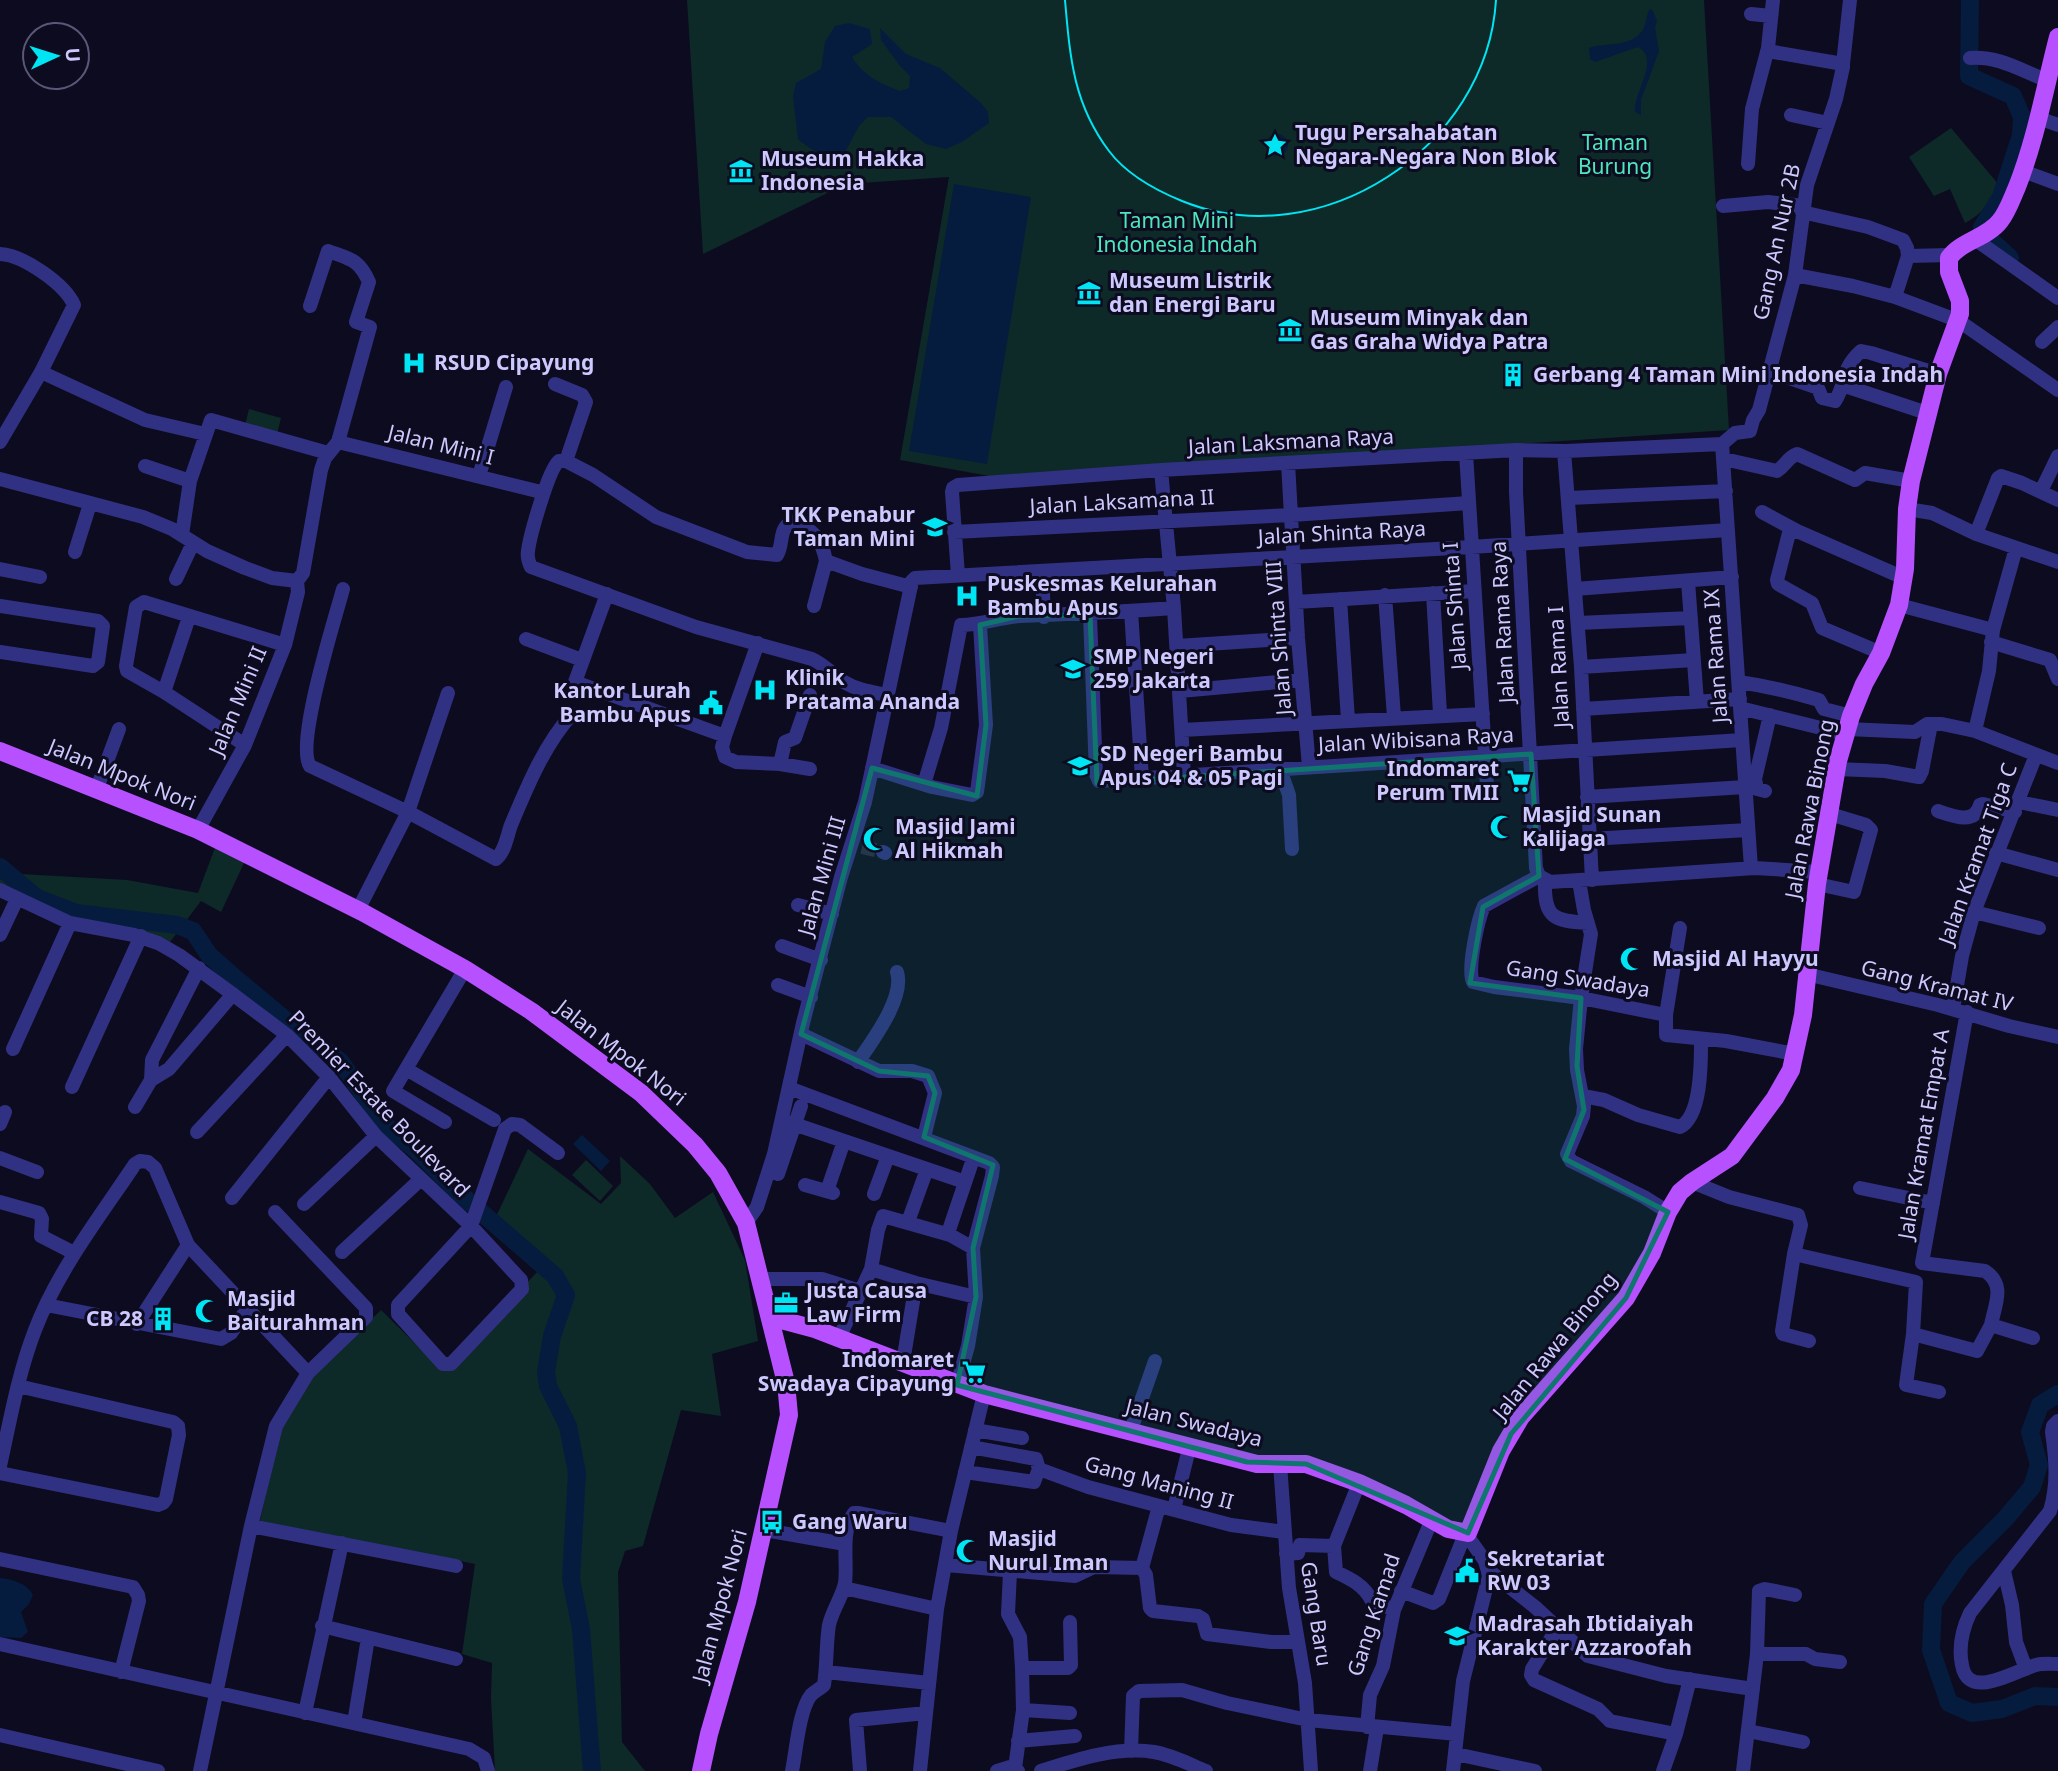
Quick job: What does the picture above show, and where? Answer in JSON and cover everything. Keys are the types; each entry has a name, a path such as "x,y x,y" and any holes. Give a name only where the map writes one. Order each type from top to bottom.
{"main road":[{"path":"1950,256 1982,235 2004,216 2023,171 2058,37"},
{"name":"Jalan Rawa Binong","path":"1465,1534 1501,1451 1516,1426 1626,1298 1652,1253 1668,1212 1680,1192 1726,1161 1746,1139 1783,1086 1795,1054 1803,1015 1818,878 1837,769 1848,726 1899,605 1904,578 1911,481 1938,374 1959,321 1961,301 1949,272 1950,256"},
{"name":"Jalan Mpok Nori","path":"0,751 198,830 360,911 465,969 531,1011 641,1093 707,1158 746,1223 786,1383 789,1415 765,1530 701,1771"},
{"name":"Jalan Swadaya","path":"770,1317 839,1338 984,1394 1257,1464 1306,1464 1359,1483 1448,1529 1465,1534"}],"street":[{"path":"1748,164 1752,109 1760,71 1768,51 1773,0"},
{"name":"Gang An Nur 2B","path":"1722,449 1735,433 1750,431 1759,410 1795,275 1803,209 1836,99 1850,20 1850,0"},
{"path":"1751,14 1771,16"},
{"path":"1768,51 1843,64"},
{"path":"1970,58 2006,61 2046,80"},
{"path":"1791,115 1828,123"},
{"path":"2038,118 2058,125"},
{"path":"2023,171 2058,184"},
{"path":"1723,206 1768,202 1835,218 1903,240 1908,256 1895,297"},
{"path":"1982,235 2058,298"},
{"path":"0,479 143,517 260,574 297,581 303,573 321,470 328,453 338,442 370,327 356,322 369,282 362,266 328,251 310,306"},
{"path":"0,254 23,261 63,288 74,305 41,372 0,441"},
{"path":"1908,256 1950,256"},
{"path":"1795,275 1895,297 1959,321 2058,390"},
{"path":"2042,342 2058,327"},
{"path":"1769,371 1818,388 1822,397 1835,401 1844,374 1861,351 1938,374"},
{"path":"41,372 145,420 205,434"},
{"path":"555,384 582,394 586,402 566,461"},
{"path":"1842,385 1927,412"},
{"path":"479,476 506,387"},
{"path":"176,579 187,539 190,481 211,420 328,453"},
{"name":"Jalan Mini I","path":"338,442 537,491 541,495"},
{"path":"1722,449 1777,471 1789,457 1797,454 1855,480 1865,473 1911,481"},
{"name":"Jalan Laksmana Raya","path":"957,575 952,492 958,485 1161,470 1516,450 1722,449"},
{"name":"Jalan Rama IX","path":"1722,449 1751,868"},
{"name":"Jalan Rama Raya","path":"1516,450 1536,869 1542,879 1546,906 1554,917 1566,922 1588,923"},
{"name":"Jalan Rama I","path":"1564,451 1581,667 1589,839 1586,881 1591,934 1576,1049 1577,1070 1583,1096"},
{"name":"Jalan Shinta I","path":"1466,453 1487,786"},
{"path":"2041,491 2058,456"},
{"path":"814,606 826,561 817,536 798,523 787,524 777,555 747,552 645,512 593,475 566,461 555,464 541,495 528,550 527,560 531,567 696,627 812,659 824,664 836,676 854,687 887,695"},
{"name":"Jalan Shinta VIII","path":"1288,463 1309,767"},
{"path":"145,466 190,481"},
{"path":"1161,470 1177,646 1184,775"},
{"path":"1976,534 1998,478 2004,476 2058,500"},
{"path":"1569,498 1726,491"},
{"name":"Jalan Laksamana II","path":"954,532 1469,503"},
{"path":"75,552 90,504"},
{"path":"1907,509 1932,513 1976,534 2058,562"},
{"path":"1762,512 1883,571 1904,578"},
{"name":"Jalan Shinta Raya","path":"957,575 1728,530"},
{"path":"1797,531 1789,533 1778,584 1812,603 1823,628 1881,653"},
{"path":"1975,731 1989,671 1992,636 2016,548"},
{"path":"826,561 911,587 912,582 919,577 957,575"},
{"path":"0,569 40,577"},
{"path":"1042,571 1044,617"},
{"path":"1575,589 1732,577"},
{"name":"Jalan Mini II","path":"198,830 245,745 285,645 298,592 297,581"},
{"path":"1688,581 1697,702"},
{"name":"Jalan Mini III","path":"746,1223 757,1208 789,1122 789,1088 832,914 837,875 857,846 911,587"},
{"path":"344,589 313,704 306,759 310,766 411,814 493,859 499,858 548,746 556,731 572,715"},
{"path":"1297,602 1474,591"},
{"path":"1433,593 1440,714"},
{"path":"607,594 575,682 725,736"},
{"path":"1385,596 1394,717"},
{"path":"1340,599 1348,720"},
{"path":"245,745 164,692 128,673 126,669 136,607 144,603 285,645"},
{"path":"1899,605 1992,636 2050,660 2058,679"},
{"path":"0,606 98,621 103,625 97,662 93,666 0,652"},
{"path":"924,784 941,728 961,625 979,625 1019,616 1090,615 1174,608"},
{"path":"1131,611 1143,778"},
{"name":"Jalan Wibisana Raya","path":"1090,615 1096,774 1099,781 1742,740"},
{"path":"164,692 189,617"},
{"path":"1578,623 1691,618"},
{"path":"872,768 972,795 978,787 986,732 979,625"},
{"path":"1177,646 1298,638"},
{"path":"526,639 582,660"},
{"path":"758,643 725,736 722,747 725,757 736,762 810,769"},
{"path":"1581,667 1694,660"},
{"path":"1180,691 1301,680"},
{"path":"1739,682 1819,700 1824,709 1848,726"},
{"path":"360,911 411,814 415,788 422,776 448,693"},
{"path":"779,764 785,742 795,738 810,695"},
{"path":"1583,709 1697,702 1740,703 1770,715 1848,726 1915,732 1931,724 1942,724 1975,731 2058,762"},
{"path":"1182,730 1483,713"},
{"path":"1765,791 1757,789 1755,779 1770,715"},
{"path":"1837,769 1885,771 1919,777 1923,771 1931,724"},
{"path":"96,791 120,729"},
{"name":"Jalan Kramat Tiga C","path":"1960,1010 1962,956 1974,912 2036,755"},
{"path":"1280,769 1289,795 1292,849"},
{"path":"1587,797 1745,787"},
{"path":"1938,811 1964,817 1975,816 1983,804 2058,810"},
{"path":"1542,879 1586,881 1751,868 1786,868 1854,892 1871,830 1830,814"},
{"path":"1589,839 1748,830"},
{"path":"1996,853 2058,870"},
{"name":"Gang Swadaya","path":"1542,879 1485,906 1471,976 1473,982 1581,998 1667,1015 1666,1035 1726,1041 1795,1054"},
{"name":"Premier Estate Boulevard","path":"0,890 70,923 141,936 199,968 287,1035 330,1077 376,1136 421,1179 472,1221 523,1284 522,1289 447,1365 443,1364 398,1314 397,1307 472,1221"},
{"path":"0,936 17,899"},
{"path":"798,905 832,914"},
{"path":"1974,912 2039,928"},
{"path":"13,1049 70,923"},
{"path":"1667,1015 1680,928"},
{"path":"72,1087 141,936"},
{"path":"782,946 821,960"},
{"path":"135,1107 151,1080 152,1060 199,968"},
{"path":"445,1122 393,1091 465,969"},
{"path":"858,1062 896,995 897,972"},
{"name":"Gang Kramat IV","path":"1807,974 1960,1010 2009,1026 2058,1037"},
{"path":"778,985 811,997"},
{"path":"151,1080 169,1069 233,994"},
{"name":"Jalan Kramat Empat A","path":"1960,1010 1922,1263 1985,1271 1993,1277 1998,1289 1991,1325"},
{"path":"802,1034 878,1071 912,1071 928,1076 935,1093 924,1137"},
{"path":"197,1132 287,1035"},
{"path":"1668,1212 1569,1159 1568,1152 1583,1116 1583,1096 1680,1128 1685,1124 1699,1084 1701,1040"},
{"path":"406,1069 494,1120"},
{"path":"232,1198 330,1077"},
{"path":"789,1088 924,1137 993,1167 973,1248 976,1297 968,1346 957,1385"},
{"path":"770,1197 789,1122 802,1106"},
{"path":"789,1122 965,1182"},
{"path":"472,1221 508,1126 520,1125 558,1153"},
{"path":"304,1204 376,1136"},
{"path":"805,1185 831,1192 844,1141"},
{"path":"874,1194 888,1156"},
{"path":"0,1158 37,1172"},
{"path":"0,1466 18,1386 46,1305 74,1253 135,1164 145,1160 155,1168 188,1245 308,1373"},
{"path":"949,1230 972,1162"},
{"path":"909,1219 927,1169"},
{"path":"342,1252 421,1179"},
{"path":"1692,1182 1729,1197 1798,1215 1801,1225 1782,1331 1789,1337 1809,1341"},
{"path":"1860,1188 1933,1203"},
{"path":"0,1202 39,1213 42,1217 41,1236 74,1253"},
{"path":"201,1771 251,1526 276,1426 308,1373 366,1317 368,1311 275,1212"},
{"path":"839,1338 871,1269 883,1216 950,1235 973,1248"},
{"path":"137,1324 188,1245"},
{"path":"1794,1254 1916,1282 1906,1385 1939,1392"},
{"path":"871,1269 976,1297"},
{"path":"761,1279 822,1279 860,1291"},
{"path":"903,1362 916,1283"},
{"path":"46,1305 221,1339 229,1335 247,1309"},
{"path":"1913,1334 1977,1351 1991,1325 2033,1338"},
{"path":"1131,1430 1155,1361"},
{"path":"0,1472 158,1505 165,1501 169,1486 180,1431 176,1423 18,1386"},
{"path":"920,1771 937,1609 951,1531 984,1394"},
{"path":"2058,1421 2052,1432 2057,1473 2055,1496 2050,1511 1974,1607 1963,1628 1959,1650 1963,1673 1970,1680 1986,1683 2039,1664 2058,1664"},
{"path":"975,1430 1022,1438"},
{"path":"1174,1509 1190,1445"},
{"name":"Gang Maning II","path":"971,1447 1036,1464 1088,1487 1231,1525 1284,1532"},
{"path":"965,1472 1034,1482 1036,1464"},
{"name":"Gang Baru","path":"1280,1464 1286,1554 1305,1683 1311,1771"},
{"path":"1359,1483 1334,1546 1336,1572 1353,1579 1367,1591 1372,1601 1394,1610"},
{"path":"1159,1506 1142,1568 1146,1575 1150,1608 1153,1611 1198,1616 1203,1619 1207,1634 1271,1642 1298,1642"},
{"path":"793,1771 808,1701 813,1693 824,1685 829,1625 844,1588 845,1544 851,1517 854,1513 951,1531"},
{"name":"Gang Kamad","path":"1370,1771 1370,1695 1383,1666 1394,1610 1432,1519"},
{"path":"2040,1525 2058,1525"},
{"path":"251,1526 456,1566"},
{"path":"765,1530 845,1544"},
{"path":"1465,1534 1489,1570 1558,1627 1588,1656 1627,1668 1753,1689"},
{"path":"1401,1591 1433,1603 1439,1599 1465,1534"},
{"path":"305,1713 342,1543"},
{"path":"1286,1554 1298,1553 1300,1545 1334,1546"},
{"path":"0,1559 133,1587 139,1601 121,1672"},
{"path":"946,1565 1075,1576 1094,1567 1142,1568"},
{"path":"1453,1771 1462,1681 1489,1570"},
{"path":"997,1771 1016,1769 1023,1710 1020,1637 1008,1614 1010,1572"},
{"path":"2004,1572 2012,1605 2016,1642 2025,1669"},
{"path":"844,1588 937,1609"},
{"path":"1743,1771 1757,1654 1759,1591 1765,1589 1795,1595"},
{"path":"1022,1668 1068,1668 1070,1622"},
{"path":"322,1626 456,1659"},
{"path":"1558,1627 1532,1669 1531,1675 1535,1680 1598,1709 1610,1721 1676,1734"},
{"path":"354,1724 368,1638"},
{"path":"0,1644 469,1749 484,1758 488,1771"},
{"path":"1757,1654 1805,1654 1815,1659 1840,1662"},
{"path":"826,1672 929,1683"},
{"path":"1663,1771 1690,1679"},
{"path":"1131,1751 1133,1696 1139,1691 1182,1690 1227,1703 1308,1720 1457,1734"},
{"path":"1023,1710 1070,1713"},
{"path":"860,1771 856,1720 926,1713"},
{"path":"1748,1731 1803,1742"},
{"path":"0,1735 158,1771"},
{"path":"1018,1741 1076,1736"},
{"path":"1041,1771 1094,1756 1131,1751 1164,1754 1206,1771"},
{"path":"1456,1754 1535,1771"}],"highlighted area":[{"path":"1090,615 1097,783 1531,754 1539,876 1483,907 1470,983 1581,998 1577,1066 1584,1110 1565,1159 1668,1212 1626,1298 1511,1434 1468,1533 1306,1464 1247,1462 957,1385 976,1297 973,1248 993,1165 924,1137 935,1093 928,1076 879,1071 801,1034 872,768 977,796 986,725 980,625 1019,616"}],"green space":[{"name":"Taman Mini Indonesia Indah","path":"687,0 1704,0 1729,430 1001,478 900,460 949,177 846,184 703,254"},
{"path":"1951,128 2000,186 1986,207 1965,223 1950,189 1934,196 1909,157"},
{"path":"249,409 281,418 276,438 244,429"},
{"path":"216,845 245,861 221,912 201,901 170,942 138,930 84,924 0,886 0,859 21,874 127,880 198,893"},
{"path":"528,1149 601,1204 621,1183 620,1156 650,1184 675,1218 713,1192 745,1260 758,1341 712,1354 721,1416 681,1410 643,1546 625,1551 618,1572 622,1742 645,1771 495,1771 492,1663 462,1654 475,1564 260,1521 281,1425 314,1375 381,1310 443,1371 539,1270 494,1221"},
{"path":"586,1160 613,1186 600,1201 572,1175"}],"water":[{"path":"1652,9 1657,21 1655,27 1659,51 1641,100 1641,115 1635,112 1635,104 1647,68 1644,52 1638,47 1595,62 1590,59 1589,48 1631,40 1643,29 1649,10"},
{"path":"849,23 870,29 872,44 852,57 873,78 900,91 909,88 910,76 881,40 880,28 906,54 940,68 981,103 988,112 989,123 962,142 946,149 926,144 891,117 868,117 859,126 844,154 825,154 809,147 798,139 793,96 796,83 821,69 825,42 835,26"},
{"path":"1277,134 1285,137 1288,145 1285,153 1277,156 1269,153 1266,145 1269,137"},
{"path":"954,184 1031,197 987,464 909,451"},
{"path":"582,1135 610,1161 601,1171 573,1144"},
{"path":"0,1578 19,1582 33,1595 21,1612 28,1632 21,1638 0,1637"}],"waterway":[{"path":"1970,0 1969,76 2013,96 2022,117 2021,135 2001,197 1982,227 1986,236 2010,258"},
{"path":"0,867 37,898 76,913 177,925 193,931 209,955 235,978 301,1033 340,1061 385,1125 555,1276 566,1295 552,1336 546,1372 548,1386 568,1426 577,1473 571,1579 581,1629 592,1771"},
{"path":"2058,1394 2040,1405 2030,1432 2039,1465 2032,1487 1962,1562 1933,1604 1931,1650 1949,1703 1972,1713 2002,1709 2035,1696 2058,1697"}],"tunnel":[{"path":"862,847 883,852"}],"tram line":[{"path":"1065,0 1075,79 1097,133 1116,160 1142,181 1162,192 1182,201 1235,215 1288,214 1340,201 1387,177 1429,143 1463,102 1486,53 1496,0"}],"place":[{"name":"Tugu Persahabatan Negara-Negara Non Blok","path":"1275,145"},
{"name":"Museum Hakka Indonesia","path":"741,171"},
{"name":"Museum Listrik dan Energi Baru","path":"1089,293"},
{"name":"Museum Minyak dan Gas Graha Widya Patra","path":"1290,330"},
{"name":"RSUD Cipayung","path":"414,363"},
{"name":"Gerbang 4 Taman Mini Indonesia Indah","path":"1513,375"},
{"name":"TKK Penabur Taman Mini","path":"935,527"},
{"name":"Puskesmas Kelurahan Bambu Apus","path":"967,596"},
{"name":"SMP Negeri 259 Jakarta","path":"1073,669"},
{"name":"Klinik Pratama Ananda","path":"765,690"},
{"name":"Kantor Lurah Bambu Apus","path":"711,703"},
{"name":"SD Negeri Bambu Apus 04 & 05 Pagi","path":"1080,766"},
{"name":"Indomaret Perum TMII","path":"1519,781"},
{"name":"Masjid Sunan Kalijaga","path":"1502,827"},
{"name":"Masjid Jami Al Hikmah","path":"875,839"},
{"name":"Masjid Al Hayyu","path":"1632,959"},
{"name":"Justa Causa Law Firm","path":"786,1303"},
{"name":"Masjid Baiturahman","path":"207,1311"},
{"name":"CB 28","path":"163,1319"},
{"name":"Indomaret Swadaya Cipayung","path":"974,1372"},
{"name":"Gang Waru","path":"772,1522"},
{"name":"Masjid Nurul Iman","path":"968,1551"},
{"name":"Sekretariat RW 03","path":"1467,1571"},
{"name":"Madrasah Ibtidaiyah Karakter Azzaroofah","path":"1457,1636"}],"park label":[{"name":"Taman Burung","path":"1615,155"}]}
